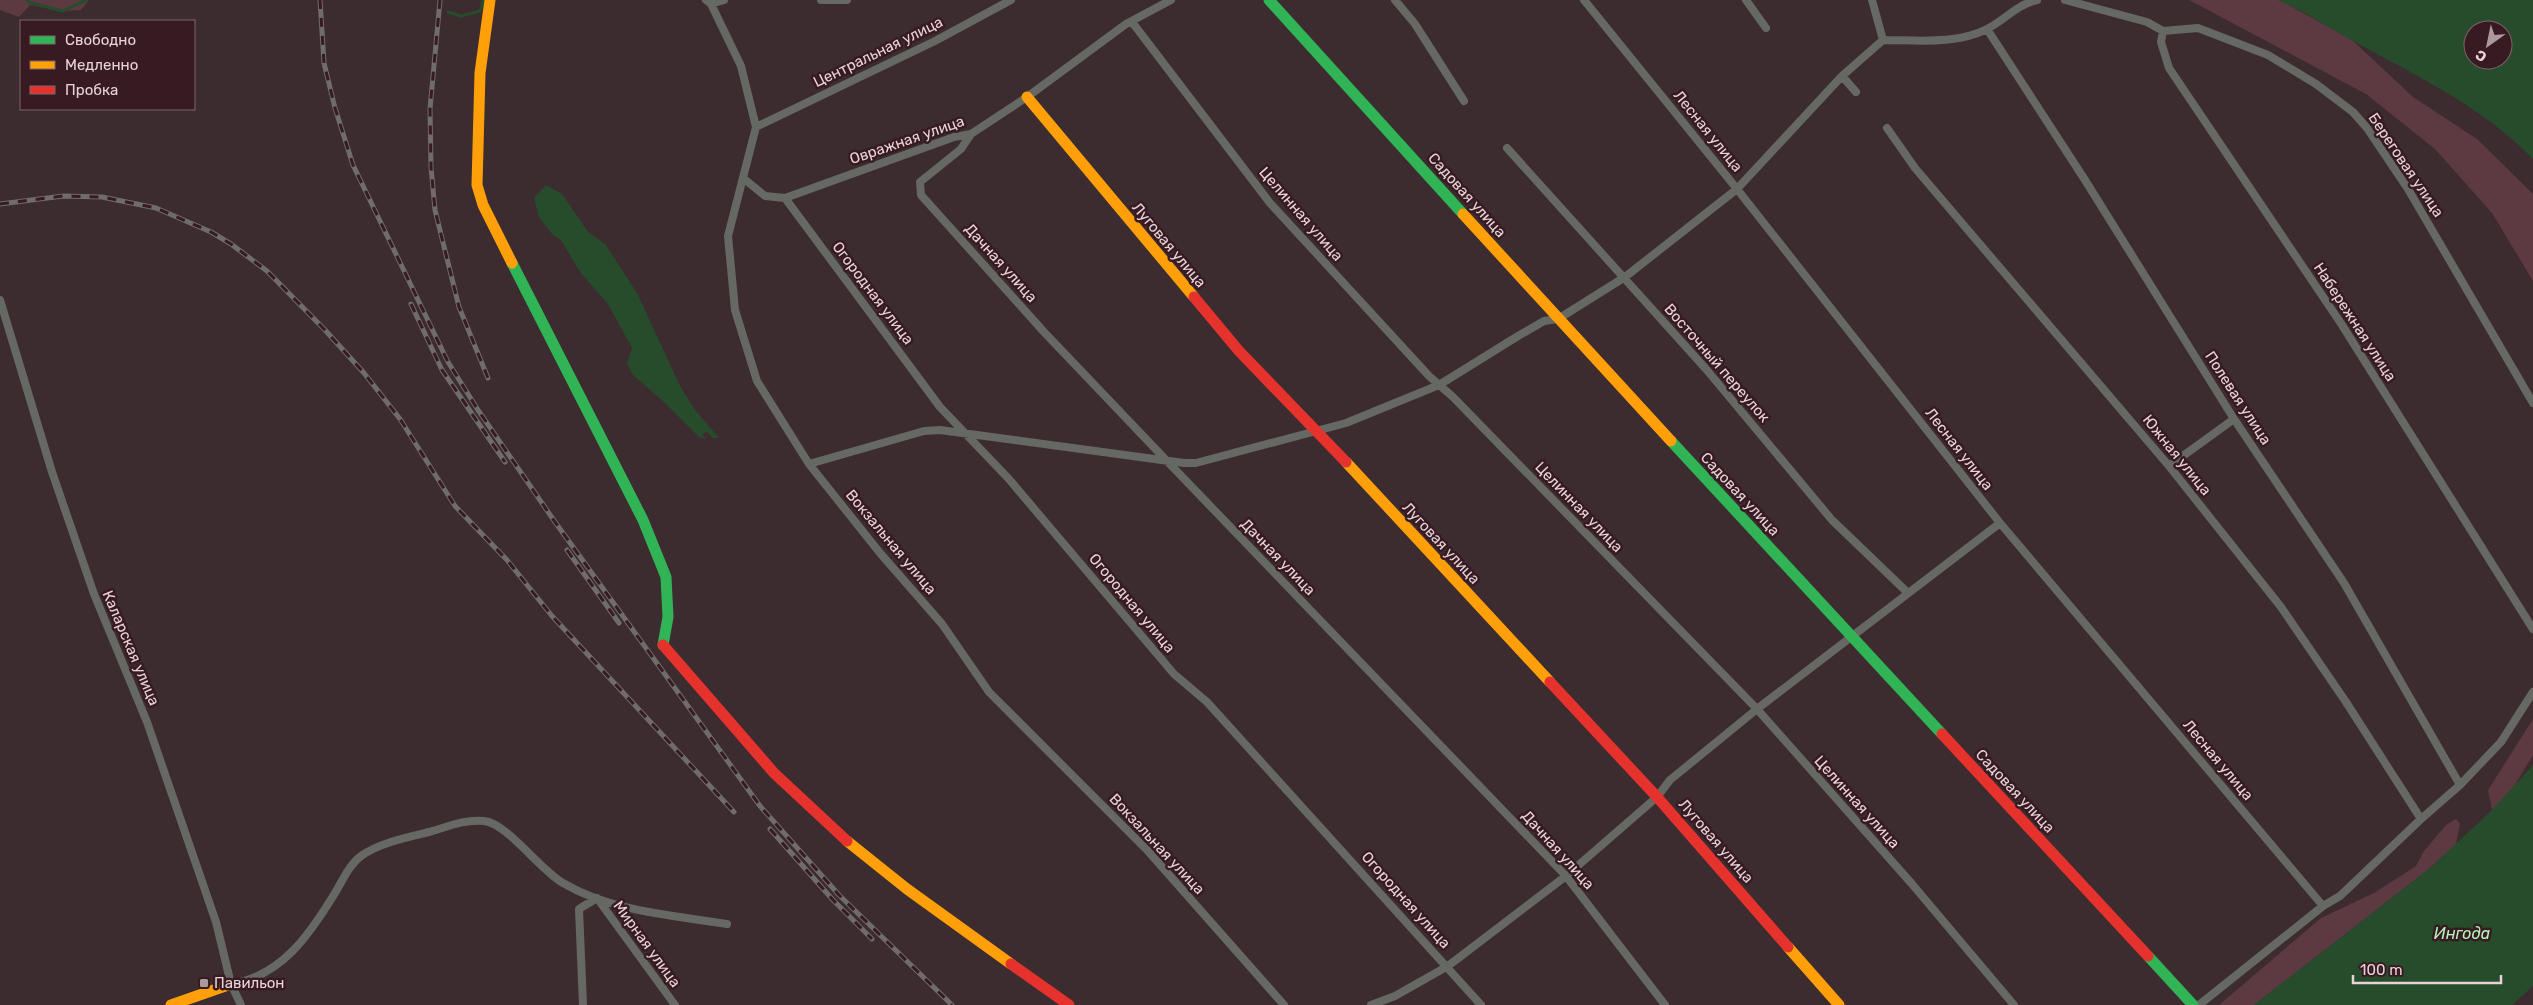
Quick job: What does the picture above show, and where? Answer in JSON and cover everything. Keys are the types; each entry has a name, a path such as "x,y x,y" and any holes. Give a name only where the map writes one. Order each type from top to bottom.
{"street":[{"path":"490,0 480,74 477,186 483,205 643,520 666,577 668,618 662,644 727,722 814,812 880,870 1069,1005"},
{"path":"708,2 724,0"},
{"path":"822,0 846,0"},
{"name":"Центральная улица","path":"756,127 935,41 1011,0"},
{"name":"Овражная улица","path":"785,198 954,137 971,134 1126,24 1171,0"},
{"name":"Садовая улица","path":"1269,0 1558,319 2193,1005"},
{"path":"1396,0 1415,24 1464,101"},
{"name":"Лесная улица","path":"1584,0 1737,189 2000,523 2323,906"},
{"path":"1746,0 1766,28"},
{"path":"1872,0 1884,40"},
{"path":"809,464 924,431 940,430 1184,464 1196,463 1346,423 1439,385 1544,321 1558,319 1625,278 1737,189 1842,76 1884,40 1958,39 1987,29 2024,3 2037,0"},
{"path":"2065,0 2147,22 2163,31"},
{"name":"Вокзальная улица","path":"708,2 741,66 756,127 728,236 735,310 757,381 809,464 880,553 942,624 989,692 1148,851 1284,1005"},
{"name":"Целинная улица","path":"1132,22 1270,203 1429,376 1756,709 1912,884 2014,1005"},
{"name":"Береговая улица","path":"2163,31 2198,28 2268,55 2316,84 2353,112 2367,128 2413,196 2533,403"},
{"name":"Полевая улица","path":"1987,29 2085,180 2234,419 2344,584 2460,785"},
{"name":"Набережная улица","path":"2163,31 2160,42 2169,68 2342,325 2533,629"},
{"path":"1842,76 1856,92"},
{"name":"Луговая улица","path":"1027,96 1239,351 1316,430 1657,797 1840,1005"},
{"name":"Южная улица","path":"1887,128 1915,168 2170,466 2281,607 2346,702 2421,819"},
{"name":"Дачная улица","path":"971,134 962,149 920,182 921,195 1044,332 1566,876 1665,1005"},
{"name":"Восточный переулок","path":"1506,148 1706,370 1832,520 1908,593"},
{"path":"744,178 765,196 785,198"},
{"name":"Огородная улица","path":"785,198 940,406 1008,478 1174,674 1207,702 1482,1005"},
{"name":"Каларская улица","path":"0,300 52,472 94,594 147,722 216,922 231,984 242,1005"},
{"path":"2170,466 2234,419"},
{"path":"1371,1005 1395,996 1448,966 1566,876 1657,797 1670,780 1756,709 2000,523"},
{"path":"2199,1005 2323,906 2340,896 2421,819 2460,785 2501,742 2533,692"},
{"path":"171,1005 231,984 259,977 300,943 316,923 351,866 362,856 412,836 457,822 485,821 504,829 523,849 562,883 614,906 727,924"},
{"path":"583,1005 578,910 597,898"},
{"name":"Мирная улица","path":"597,898 675,1005"},
{"path":"1274,1005 1276,995"}],"shaded area":[{"path":"0,0 89,0 81,10 63,11 30,5 19,17 0,10"},
{"path":"2189,0 2278,0 2287,4 2352,40 2413,97 2477,139 2533,194 2533,281 2492,213 2435,149 2366,94"},
{"path":"2533,719 2533,755 2513,788 2492,810 2488,790"},
{"path":"2456,819 2460,824 2456,844 2429,869 2254,1005 2219,1005 2321,918 2374,893 2416,866 2424,851 2446,825"}],"water":[{"path":"2278,0 2533,0 2533,159 2514,140 2471,108 2307,14"},
{"path":"546,185 562,194 588,232 605,244 637,293 680,386 695,410 719,438 713,438 707,432 702,434 706,439 699,437 664,402 633,375 627,364 632,348 608,304 580,272 561,240 552,234 539,217 534,198"},
{"name":"Ингода","path":"2533,765 2533,986 2512,1005 2254,1005 2429,869 2492,810"}],"waterway":[{"path":"27,0 31,3 63,11 86,0"},
{"path":"448,12 461,16 480,11 483,0"}],"railway":[{"path":"320,0 324,63 335,108 353,165 448,362 478,410 555,522 760,806 839,895 952,1005"},
{"path":"440,0 430,109 431,167 435,210 459,307 488,378"},
{"path":"0,204 63,196 102,197 156,208 211,232 231,244 267,271 364,373 400,419 455,506 507,560 552,616 734,812"},
{"path":"411,304 442,370 505,462"},
{"path":"567,550 619,623"},
{"path":"770,829 833,900 872,939"}],"traffic: fast":[{"path":"1269,0 1463,214"},
{"path":"512,263 643,520 666,577 668,617 663,645"},
{"path":"1671,441 1942,734"},
{"path":"2148,956 2193,1005"}],"traffic: slow":[{"path":"490,0 480,73 477,185 483,205 512,263"},
{"path":"1027,97 1194,297"},
{"path":"1463,214 1671,441"},
{"path":"1346,462 1550,682"},
{"path":"847,841 907,889 1011,964"},
{"path":"1788,947 1839,1005"},
{"path":"171,1005 231,984"}],"traffic: jam":[{"path":"1194,297 1239,351 1346,462"},
{"path":"663,645 774,773 847,841"},
{"path":"1550,682 1657,797 1788,947"},
{"path":"1942,734 2148,956"},
{"path":"1011,964 1069,1005"}],"place":[{"name":"Павильон","path":"204,983"}]}
